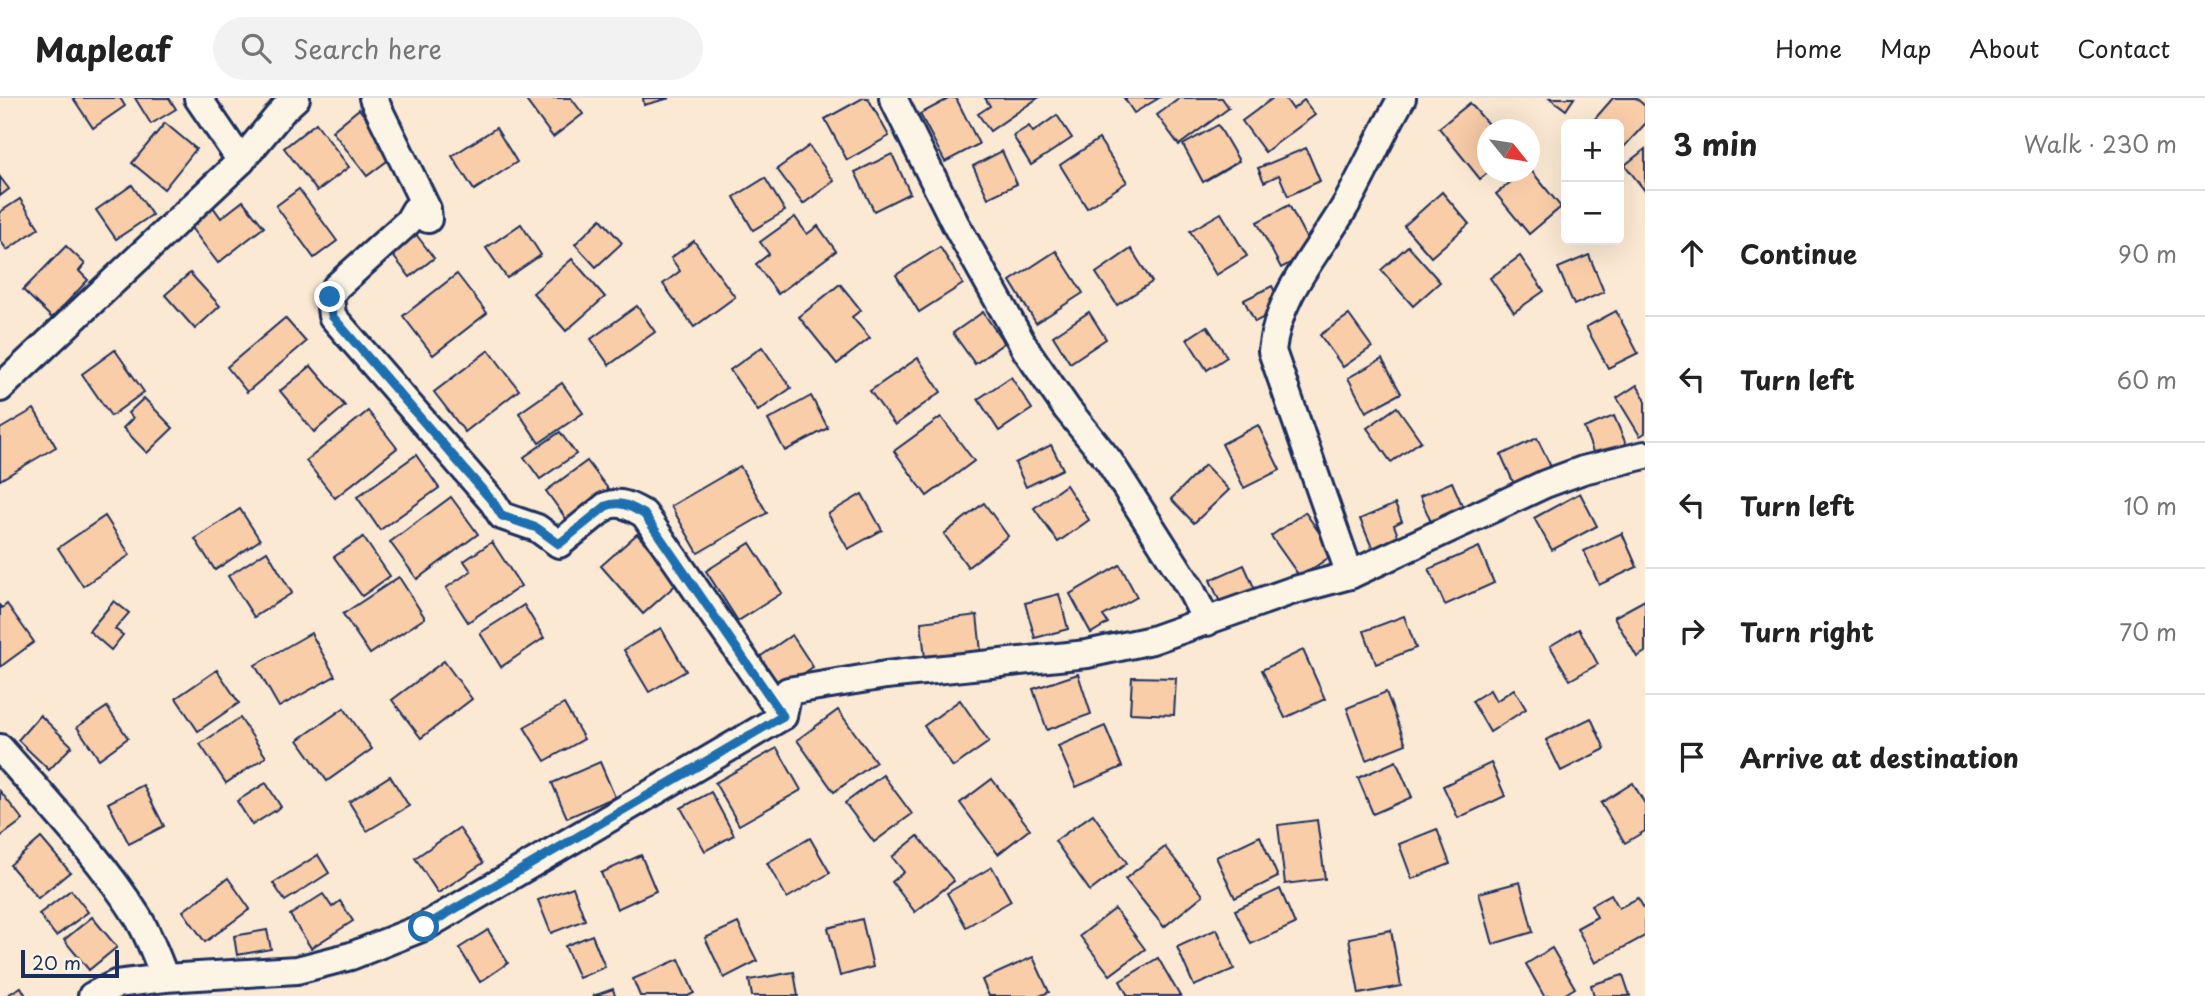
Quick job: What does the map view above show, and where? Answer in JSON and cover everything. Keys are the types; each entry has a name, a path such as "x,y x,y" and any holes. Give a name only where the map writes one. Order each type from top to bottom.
{"street":[{"path":"198,98 241,161"},
{"path":"0,388 241,161 296,98"},
{"path":"373,98 427,209 428,219 415,210 408,222 336,287 330,297 332,316 493,502 502,516 537,528 559,544 606,506 615,502 644,514 783,716"},
{"path":"894,98 955,223 1026,350 1067,409 1109,461 1190,588 1207,622"},
{"path":"1350,575 1272,351 1273,336 1294,282 1346,205 1402,98"},
{"path":"92,996 116,984 165,978 297,970 351,956 424,927 783,716 788,691 886,675 1087,654 1152,640 1292,591 1350,575 1545,484 1583,470 1645,455"},
{"path":"0,748 102,867 144,929 165,978"}],"building":[{"path":"73,98 120,98 125,106 93,128"},
{"path":"135,98 169,98 176,109 151,124"},
{"path":"571,98 583,114 553,137 525,99"},
{"path":"643,98 670,98 644,105"},
{"path":"863,98 868,98 889,136 847,160 825,119"},
{"path":"950,98 956,98 979,144 945,162 920,114"},
{"path":"985,98 1038,98 990,131 978,114 990,106"},
{"path":"1124,98 1159,98 1134,113"},
{"path":"1180,98 1222,98 1229,108 1179,145 1157,115"},
{"path":"1273,98 1285,98 1293,109 1304,100 1315,115 1265,152 1242,121"},
{"path":"1550,98 1574,98 1566,110"},
{"path":"1613,98 1636,98 1645,106 1645,124 1624,147 1624,119 1595,119"},
{"path":"1470,103 1484,119 1477,119 1477,175 1439,128"},
{"path":"359,109 395,155 367,176 332,131"},
{"path":"1057,115 1072,138 1031,165 1013,136 1029,126 1033,132"},
{"path":"165,123 196,149 164,189 132,163"},
{"path":"316,123 349,167 317,191 284,148"},
{"path":"1218,125 1239,161 1203,182 1183,145"},
{"path":"496,128 517,162 474,190 452,156"},
{"path":"1099,139 1127,182 1087,208 1060,165"},
{"path":"809,146 834,181 803,204 777,169"},
{"path":"1306,148 1320,181 1288,196 1279,175 1264,182 1258,168"},
{"path":"1645,149 1645,191 1625,165"},
{"path":"1002,151 1017,184 988,198 973,166"},
{"path":"892,154 910,193 874,211 855,172"},
{"path":"0,177 9,189 0,196"},
{"path":"765,178 785,211 753,230 734,197"},
{"path":"1540,181 1561,207 1529,234 1496,194 1511,182"},
{"path":"132,185 152,215 116,239 96,210"},
{"path":"299,189 337,241 314,258 276,206"},
{"path":"1442,192 1469,224 1431,257 1404,226"},
{"path":"20,199 39,228 7,250 0,240 0,212"},
{"path":"243,201 264,227 218,263 189,225 213,207 221,218"},
{"path":"1289,205 1313,251 1281,268 1257,222"},
{"path":"1221,213 1247,256 1216,275 1190,231"},
{"path":"795,217 807,234 818,226 836,251 778,294 756,264 769,254 760,242"},
{"path":"601,219 622,243 596,267 575,244"},
{"path":"521,224 541,255 507,278 486,248"},
{"path":"415,233 434,258 410,277 390,252"},
{"path":"694,241 735,297 694,327 663,284 680,271 671,258"},
{"path":"66,246 85,264 79,271 88,280 52,318 23,290"},
{"path":"1408,246 1440,282 1413,306 1381,270"},
{"path":"940,247 963,284 919,312 896,275"},
{"path":"1131,249 1152,282 1117,305 1096,273"},
{"path":"1056,251 1083,293 1036,323 1010,281"},
{"path":"1589,255 1604,292 1574,305 1558,268"},
{"path":"1520,256 1544,291 1514,312 1490,278"},
{"path":"572,259 605,297 566,331 533,293"},
{"path":"190,273 220,306 195,329 165,295"},
{"path":"457,274 487,313 433,355 403,316"},
{"path":"840,284 861,310 852,317 870,338 837,364 799,317"},
{"path":"1272,286 1283,307 1255,322 1244,300"},
{"path":"637,306 655,332 609,365 591,339"},
{"path":"1616,311 1638,353 1608,368 1586,327"},
{"path":"983,312 1004,343 975,364 953,333"},
{"path":"1089,312 1106,339 1070,363 1053,336"},
{"path":"1349,315 1372,347 1343,367 1320,335"},
{"path":"285,318 306,342 247,392 227,367"},
{"path":"1207,326 1227,357 1207,370 1187,339"},
{"path":"762,347 791,388 758,411 730,370"},
{"path":"115,350 144,392 111,416 82,374"},
{"path":"489,350 519,390 465,432 434,392"},
{"path":"918,358 941,392 895,425 870,391"},
{"path":"1382,359 1401,393 1366,412 1348,378"},
{"path":"311,366 345,406 314,432 280,391"},
{"path":"1011,377 1032,409 999,431 978,399"},
{"path":"562,383 583,413 539,443 519,413"},
{"path":"1637,385 1645,399 1645,433 1640,436 1617,398"},
{"path":"811,396 828,428 785,451 768,420"},
{"path":"144,398 173,428 147,453 123,428 133,418 128,413"},
{"path":"1397,407 1421,441 1391,462 1367,428"},
{"path":"34,409 56,447 0,480 0,429"},
{"path":"368,411 397,448 335,498 306,461"},
{"path":"1614,416 1626,444 1595,457 1584,428"},
{"path":"941,417 974,461 927,496 894,451"},
{"path":"1258,425 1280,470 1244,488 1222,444"},
{"path":"560,432 576,454 540,479 524,457"},
{"path":"1537,438 1552,469 1515,486 1501,455"},
{"path":"1051,445 1063,469 1026,487 1015,463"},
{"path":"416,455 439,488 380,530 357,497"},
{"path":"587,461 612,494 570,524 546,491"},
{"path":"1205,465 1229,490 1194,523 1171,499"},
{"path":"740,466 767,513 698,553 671,506"},
{"path":"1452,482 1465,512 1433,527 1420,496"},
{"path":"1066,485 1089,520 1058,542 1034,508"},
{"path":"1580,493 1597,526 1552,550 1534,518"},
{"path":"862,494 882,530 848,549 828,514"},
{"path":"451,497 478,534 417,579 390,542"},
{"path":"984,503 1008,536 968,567 944,534"},
{"path":"1395,504 1402,521 1394,525 1401,544 1375,555 1360,519"},
{"path":"240,509 260,540 215,570 195,539"},
{"path":"1305,512 1334,554 1300,577 1271,536"},
{"path":"105,516 130,555 83,586 58,548"},
{"path":"1622,533 1637,567 1599,585 1584,551"},
{"path":"637,534 679,582 643,614 601,566"},
{"path":"363,537 390,576 362,596 334,557"},
{"path":"492,542 521,586 468,622 446,588 471,571 464,561"},
{"path":"750,543 782,593 738,621 706,571"},
{"path":"1479,547 1494,583 1445,605 1429,569"},
{"path":"267,551 292,593 254,617 228,576"},
{"path":"1120,565 1137,597 1103,616 1108,623 1091,633 1070,594"},
{"path":"1244,565 1257,594 1223,609 1210,580"},
{"path":"399,577 425,618 370,654 343,614"},
{"path":"1059,594 1068,629 1035,638 1025,603"},
{"path":"1645,600 1645,652 1637,657 1614,617"},
{"path":"114,601 129,613 115,629 123,635 111,650 89,631"},
{"path":"7,604 34,642 0,667 0,606 2,608"},
{"path":"524,605 544,638 501,667 480,633"},
{"path":"977,615 982,661 926,667 921,622"},
{"path":"1404,616 1416,648 1376,664 1364,631"},
{"path":"661,628 686,671 649,692 624,650"},
{"path":"1579,629 1598,664 1570,680 1550,646"},
{"path":"311,633 335,676 279,707 255,665"},
{"path":"792,635 813,667 776,692 755,660"},
{"path":"1303,650 1325,699 1285,718 1262,670"},
{"path":"444,661 472,699 421,738 392,700"},
{"path":"217,670 239,703 198,731 176,698"},
{"path":"1078,674 1091,714 1047,730 1033,689"},
{"path":"1132,677 1176,678 1174,715 1130,713"},
{"path":"1514,689 1526,709 1490,732 1472,701 1490,690 1496,701"},
{"path":"1386,692 1406,744 1366,760 1347,708"},
{"path":"960,700 989,742 953,767 924,726"},
{"path":"564,704 584,739 545,761 524,727"},
{"path":"107,707 128,738 99,759 77,727"},
{"path":"344,708 372,749 327,781 298,740"},
{"path":"838,710 876,762 834,792 797,740"},
{"path":"40,715 72,746 49,770 18,740"},
{"path":"240,718 266,757 226,783 200,744"},
{"path":"1591,718 1605,749 1561,771 1546,740"},
{"path":"1105,726 1122,767 1076,787 1058,746"},
{"path":"777,748 801,790 739,825 715,783"},
{"path":"1396,761 1412,797 1373,814 1358,778"},
{"path":"600,762 615,797 567,818 552,783"},
{"path":"1491,763 1505,796 1458,818 1443,786"},
{"path":"883,775 912,814 874,842 845,803"},
{"path":"390,776 409,806 367,831 349,802"},
{"path":"992,779 1030,829 998,854 960,803"},
{"path":"266,783 281,807 252,825 237,801"},
{"path":"1633,783 1645,804 1645,831 1625,843 1601,803"},
{"path":"143,785 164,826 129,844 108,803"},
{"path":"0,791 23,820 0,837"},
{"path":"711,792 734,835 705,851 681,808"},
{"path":"1093,814 1127,863 1090,891 1055,841"},
{"path":"1317,820 1325,879 1285,884 1278,825"},
{"path":"459,828 483,863 438,893 415,858"},
{"path":"1437,829 1450,864 1412,879 1399,844"},
{"path":"918,836 954,881 915,912 892,882 904,872 892,857"},
{"path":"1260,836 1278,877 1235,898 1216,857"},
{"path":"41,838 70,872 38,898 10,865"},
{"path":"810,838 830,873 787,898 767,863"},
{"path":"1165,847 1203,895 1164,927 1125,879"},
{"path":"318,855 329,873 285,901 273,883"},
{"path":"641,855 656,891 617,909 601,873"},
{"path":"992,867 1011,901 966,927 947,893"},
{"path":"228,878 250,909 205,942 183,911"},
{"path":"1520,882 1533,932 1493,944 1479,893"},
{"path":"573,887 585,920 551,933 538,900"},
{"path":"1280,889 1295,924 1251,944 1235,910"},
{"path":"71,890 88,912 56,936 39,914"},
{"path":"323,894 332,907 340,901 353,921 311,948 290,915"},
{"path":"1611,894 1619,908 1638,898 1645,910 1645,936 1595,963 1577,928 1597,917 1591,905"},
{"path":"1115,909 1145,949 1110,975 1080,936"},
{"path":"92,917 117,947 89,970 64,940"},
{"path":"862,919 873,967 840,976 828,928"},
{"path":"738,923 757,961 724,978 705,938"},
{"path":"1217,929 1234,969 1194,986 1177,947"},
{"path":"267,930 271,949 237,955 234,936"},
{"path":"488,930 508,963 480,982 459,948"},
{"path":"1391,930 1401,986 1359,994 1349,938"},
{"path":"592,935 605,967 579,978 565,946"},
{"path":"1552,948 1575,988 1562,996 1544,996 1526,964"},
{"path":"1033,957 1049,992 1040,996 989,996 982,980"},
{"path":"1158,958 1180,996 1128,996 1120,981"},
{"path":"679,959 694,993 688,996 640,996 633,979"},
{"path":"794,972 798,996 752,996 749,980"},
{"path":"1623,975 1630,996 1594,996 1591,985"},
{"path":"21,987 26,996 6,996"},
{"path":"613,989 615,996 593,996"}],"route":[{"path":"330,297 332,316 493,502 502,516 537,528 559,544 606,506 615,502 644,514 783,716 424,927"}]}
